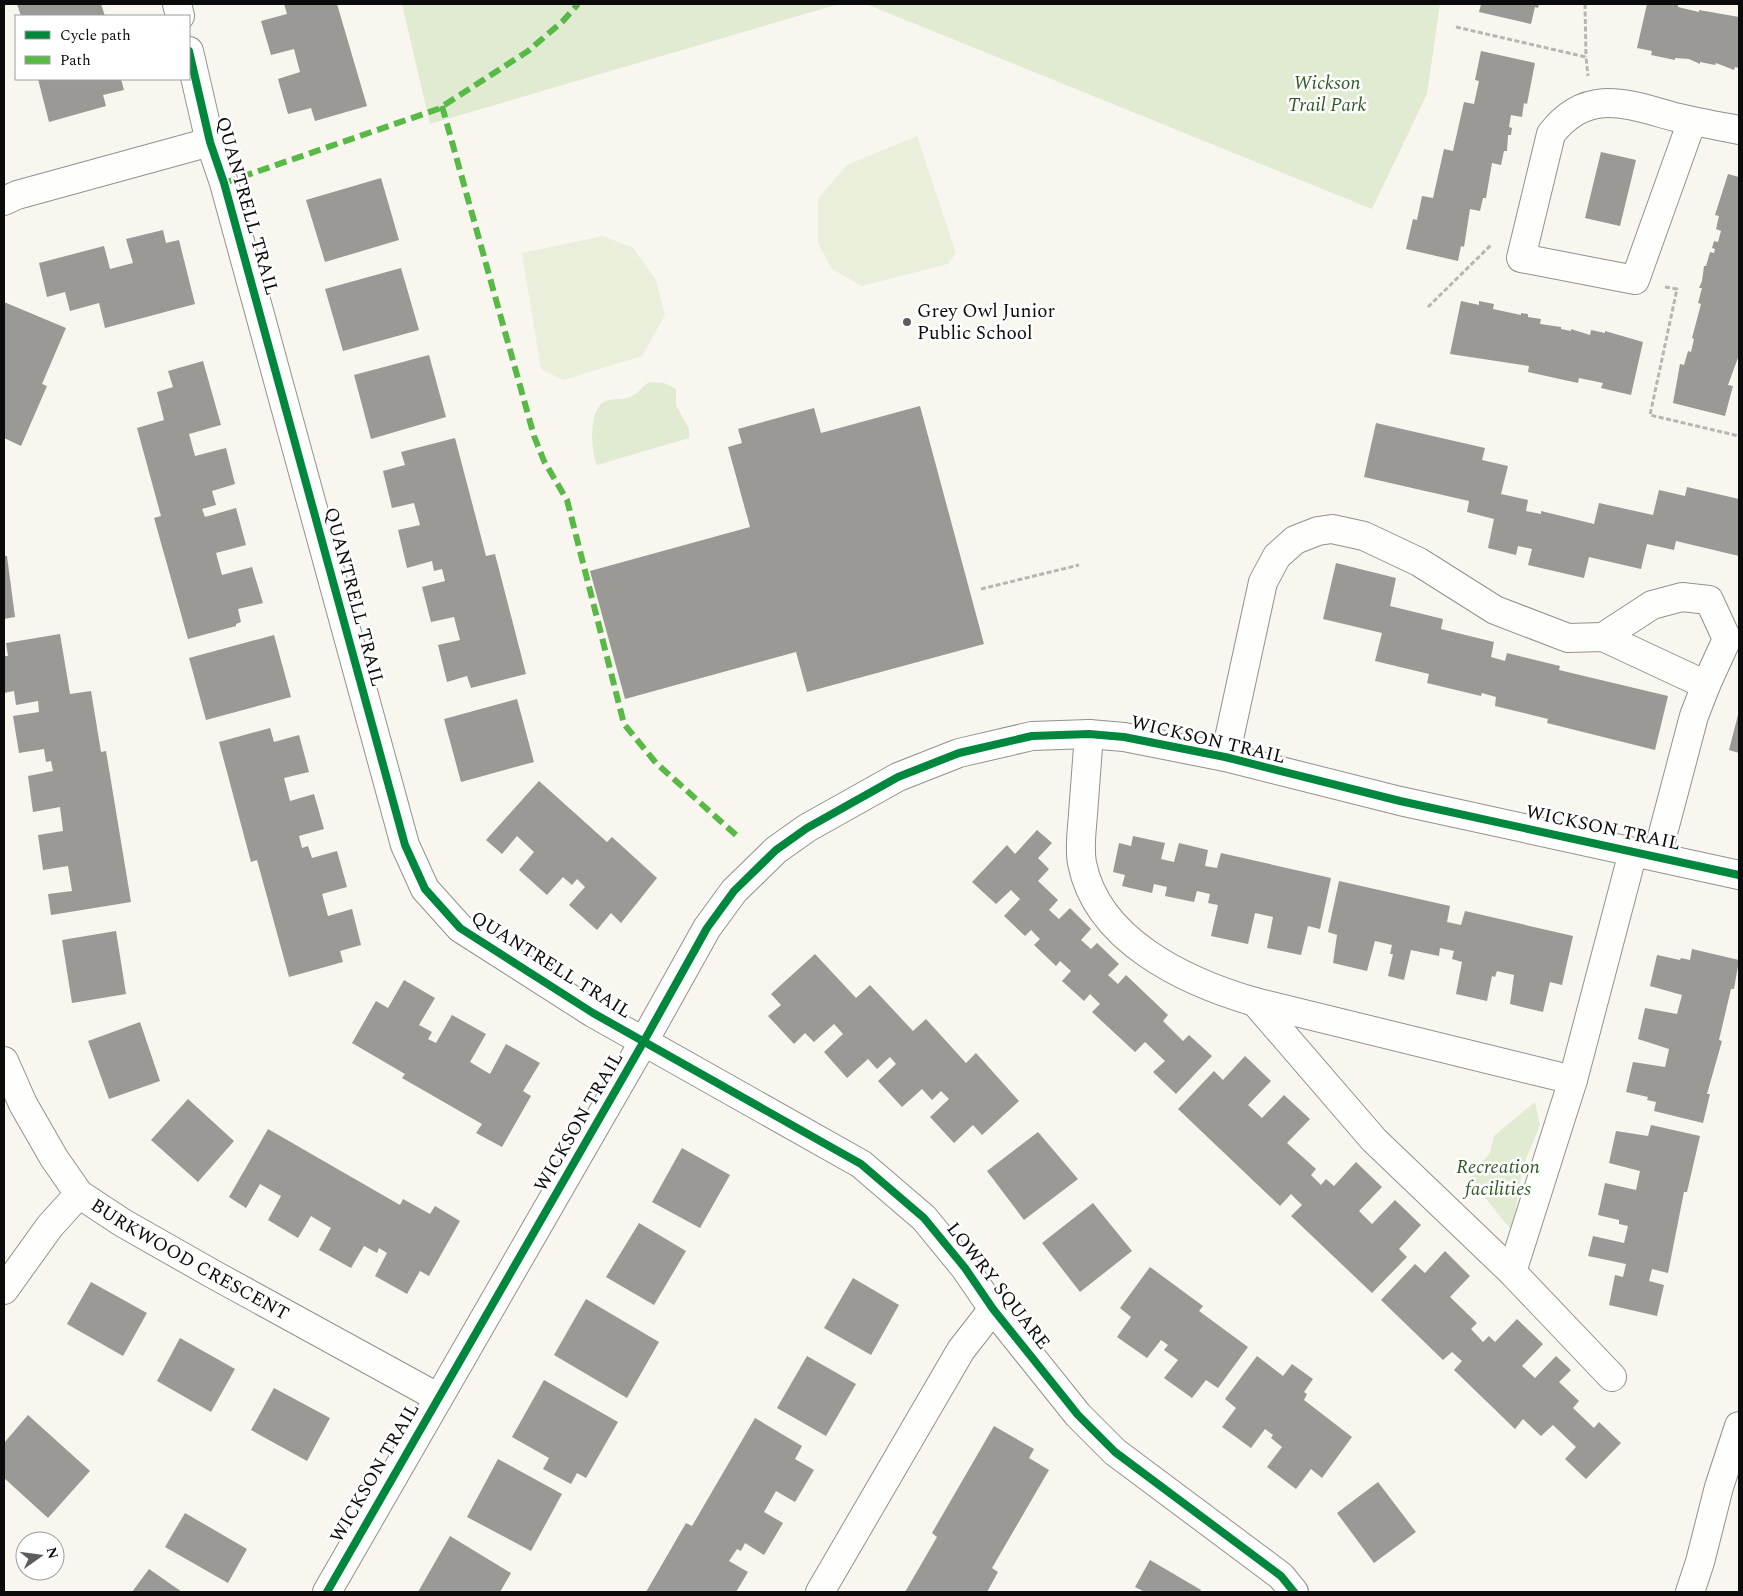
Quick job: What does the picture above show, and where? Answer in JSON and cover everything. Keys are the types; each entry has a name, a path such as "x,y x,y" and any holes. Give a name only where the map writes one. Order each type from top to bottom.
{"street":[{"name":"QUANTRELL TRAIL","path":"190,55 210,142 224,183 405,846 425,889 460,928 593,1013 644,1041"},
{"path":"1692,121 1635,280 1521,258 1552,134 1566,118 1591,104 1615,102 1692,121 1739,130"},
{"path":"4,201 17,195 210,142"},
{"path":"1225,757 1263,582 1277,556 1296,540 1318,531 1332,529 1364,536 1419,562 1495,610 1568,638 1603,637 1706,685"},
{"path":"1512,1272 1645,854 1694,716 1727,639 1709,600 1682,597 1652,605 1603,637"},
{"path":"1089,734 1081,843 1082,862 1089,887 1104,915 1131,941 1172,968 1215,990 1255,1002 1573,1080"},
{"name":"WICKSON TRAIL","path":"326,1592 644,1041 707,928 734,890 776,850 807,828 898,777 959,753 1032,736 1089,734 1124,737 1225,757 1400,801 1739,875"},
{"path":"1255,1002 1374,1140 1512,1272 1612,1377"},
{"name":"LOWRY SQUARE","path":"644,1041 861,1164 924,1218 965,1268 993,1309 1078,1415 1115,1452 1281,1576 1294,1592"},
{"name":"BURKWOOD CRESCENT","path":"4,1061 24,1104 54,1158 79,1194 124,1223 203,1269 437,1397"},
{"path":"4,1290 50,1226 79,1194"},
{"name":"LOWRY SQUARE","path":"820,1592 962,1350 993,1309"},
{"path":"1690,1592 1700,1562 1719,1486 1739,1426"}],"path":[{"path":"1585,4 1586,57 1591,104"},
{"path":"1456,27 1586,57"},
{"path":"1428,307 1495,241"},
{"path":"1635,280 1676,289 1650,415 1739,436"},
{"path":"981,589 1079,565"}],"green space":[{"path":"402,4 839,4 430,124"},
{"name":"Wickson Trail Park","path":"866,4 1440,4 1427,94 1372,209"},
{"path":"917,136 956,253 948,264 862,286 832,269 818,243 818,199 847,165"},
{"path":"603,236 633,248 656,280 665,315 642,356 563,380 541,369 522,253"},
{"path":"649,382 664,383 676,389 676,405 689,429 689,438 597,465 593,451 592,432 595,414 599,407 606,401 630,397"},
{"name":"Recreation facilities","path":"1535,1102 1540,1125 1523,1166 1512,1231 1469,1178 1490,1153 1494,1136"}],"building":[{"path":"17,4 101,4 105,15 21,15"},
{"path":"284,4 337,4 367,106 315,121 311,108 288,114 278,79 300,72 294,49 271,55 261,21 287,14"},
{"path":"1481,4 1539,4 1538,8 1535,7 1531,24 1479,12"},
{"path":"1647,4 1678,4 1678,7 1699,12 1699,10 1739,17 1739,68 1735,67 1734,70 1716,63 1715,65 1700,62 1700,64 1689,59 1675,58 1675,60 1651,55 1652,51 1637,48"},
{"path":"1481,51 1535,63 1527,104 1524,103 1522,117 1511,115 1509,127 1512,128 1511,135 1508,135 1507,151 1504,151 1501,165 1492,163 1486,198 1483,198 1480,211 1470,209 1464,247 1461,246 1458,261 1406,249 1413,219 1417,220 1422,196 1433,198 1444,149 1453,151 1464,102 1474,104 1479,81 1475,80"},
{"path":"38,80 121,80 124,90 103,95 106,106 49,122"},
{"path":"1601,152 1636,160 1620,226 1585,218"},
{"path":"1728,174 1739,177 1739,355 1728,385 1733,386 1725,416 1673,403 1680,364 1684,365 1688,351 1691,352 1694,339 1692,338 1701,304 1698,303 1702,288 1699,288 1704,266 1706,266 1710,252 1714,253 1715,249 1712,248 1714,241 1718,242 1721,231 1716,229 1719,216 1715,215"},
{"path":"381,178 399,240 325,262 306,200"},
{"path":"163,230 166,243 179,240 195,304 105,328 99,303 70,311 65,292 47,297 39,263 104,246 110,269 133,263 126,239"},
{"path":"401,268 419,330 343,351 325,289"},
{"path":"1461,301 1479,305 1479,301 1494,304 1493,309 1521,315 1521,313 1528,314 1528,317 1541,319 1540,324 1561,327 1561,329 1571,331 1571,329 1590,335 1591,330 1605,333 1605,331 1643,342 1631,395 1601,388 1603,383 1579,378 1578,383 1528,372 1529,366 1450,354"},
{"path":"4,302 66,328 42,384 47,386 21,446 4,438"},
{"path":"429,355 446,417 371,439 354,375"},
{"path":"203,361 221,425 189,434 195,456 226,448 235,484 212,491 216,505 202,509 205,517 236,508 246,545 216,553 222,575 252,567 263,603 238,609 241,622 236,624 236,626 188,639 154,518 161,516 137,428 164,420 157,392 173,387 168,371"},
{"path":"920,406 984,644 807,692 796,652 625,699 590,571 750,527 728,447 742,443 738,429 814,408 821,433"},
{"path":"1376,423 1485,448 1482,460 1508,466 1501,494 1528,500 1526,511 1541,514 1541,511 1594,524 1599,503 1653,515 1659,490 1685,496 1687,487 1739,499 1739,556 1676,541 1674,550 1647,544 1641,569 1589,557 1584,578 1528,565 1532,549 1518,546 1516,555 1488,548 1494,519 1467,512 1469,501 1364,477"},
{"path":"455,438 486,556 495,554 526,674 471,688 467,676 447,682 438,645 460,640 454,617 431,622 422,587 445,581 442,569 434,571 432,561 407,568 398,530 420,525 414,503 392,508 383,471 405,465 401,452"},
{"path":"4,556 7,556 15,617 4,619"},
{"path":"1336,563 1396,578 1390,606 1443,619 1441,629 1494,642 1491,657 1505,661 1507,653 1560,666 1559,670 1668,696 1655,750 1547,723 1548,719 1495,706 1496,697 1482,693 1481,696 1427,683 1429,674 1375,661 1382,633 1323,619"},
{"path":"60,634 70,694 91,691 101,752 106,751 131,902 51,915 48,894 72,891 68,866 43,870 38,835 63,831 60,807 33,812 28,776 53,771 51,761 46,762 44,749 19,753 13,716 39,712 38,701 16,705 14,691 4,693 4,656 8,656 6,643"},
{"path":"274,635 291,697 206,720 189,658"},
{"path":"517,699 534,762 461,782 444,719"},
{"path":"1739,711 1739,753 1729,750"},
{"path":"270,728 274,742 299,735 309,772 284,778 290,801 314,794 324,829 299,836 302,848 308,846 312,858 337,851 347,887 322,894 328,916 352,909 361,945 340,951 343,962 289,977 257,860 251,862 219,742"},
{"path":"539,781 607,842 612,837 657,878 621,923 611,913 597,930 569,905 585,887 577,879 572,885 563,877 547,895 519,870 534,852 517,836 502,854 486,840"},
{"path":"1037,830 1052,843 1038,858 1049,869 1038,881 1058,900 1049,910 1059,919 1070,908 1091,929 1081,940 1091,949 1097,943 1119,964 1108,975 1118,984 1126,975 1168,1015 1163,1021 1183,1041 1189,1035 1212,1056 1176,1094 1153,1072 1165,1061 1145,1042 1135,1052 1092,1012 1100,1004 1090,994 1084,1001 1062,981 1071,971 1060,961 1056,966 1034,945 1040,939 1031,930 1025,936 1004,916 1020,899 1011,890 996,904 972,882 1007,845 1015,854"},
{"path":"1133,836 1165,843 1161,859 1174,862 1179,843 1208,850 1205,866 1217,868 1221,853 1331,878 1320,929 1308,926 1301,955 1267,948 1273,917 1255,913 1248,944 1211,936 1218,905 1208,903 1210,894 1197,891 1194,902 1165,896 1167,887 1154,884 1152,893 1122,886 1125,875 1113,872 1119,843 1131,846"},
{"path":"1339,881 1450,906 1447,922 1461,925 1465,911 1573,936 1562,985 1550,982 1543,1012 1510,1004 1514,975 1497,971 1495,977 1492,976 1487,1001 1456,994 1462,962 1452,959 1454,951 1440,948 1439,956 1411,950 1404,980 1388,976 1393,954 1390,954 1392,945 1375,941 1367,971 1333,963 1337,935 1328,932"},
{"path":"116,931 126,994 72,1003 62,940"},
{"path":"1692,949 1739,960 1734,989 1731,989 1719,1040 1722,1041 1707,1094 1710,1094 1703,1123 1654,1111 1656,1102 1647,1100 1648,1097 1626,1092 1633,1062 1665,1067 1669,1049 1638,1039 1645,1008 1677,1014 1682,995 1650,986 1657,955 1690,960"},
{"path":"815,954 856,998 870,985 913,1031 926,1019 966,1063 976,1053 1019,1101 982,1135 973,1125 954,1143 930,1117 949,1099 941,1091 932,1100 922,1089 902,1107 878,1081 896,1064 890,1057 877,1069 868,1059 847,1078 824,1052 843,1034 834,1024 814,1042 805,1033 794,1044 768,1016 781,1005 771,994"},
{"path":"404,980 435,998 419,1025 432,1032 428,1039 436,1043 452,1015 486,1034 470,1062 490,1074 506,1044 540,1063 523,1091 531,1096 502,1147 476,1133 482,1124 402,1078 405,1074 352,1043 376,1001 388,1008"},
{"path":"140,1022 160,1081 109,1099 88,1041"},
{"path":"1245,1056 1271,1081 1248,1105 1262,1118 1284,1095 1310,1119 1287,1143 1316,1169 1311,1175 1321,1185 1326,1179 1334,1186 1356,1162 1382,1187 1359,1211 1372,1224 1395,1200 1421,1225 1399,1249 1407,1257 1372,1293 1291,1216 1302,1205 1291,1194 1280,1206 1178,1109 1214,1071 1223,1080"},
{"path":"188,1099 234,1141 198,1182 151,1140"},
{"path":"1651,1125 1700,1136 1687,1192 1684,1192 1668,1273 1652,1269 1649,1281 1664,1285 1657,1316 1609,1305 1615,1275 1623,1277 1626,1264 1588,1256 1593,1236 1624,1243 1628,1226 1619,1224 1619,1220 1598,1215 1605,1183 1636,1190 1640,1171 1609,1163 1616,1131 1648,1136"},
{"path":"268,1129 400,1205 403,1199 430,1214 435,1206 460,1221 429,1276 420,1271 407,1294 375,1276 387,1253 379,1248 377,1253 364,1246 351,1268 319,1250 331,1228 311,1216 298,1238 268,1220 281,1196 260,1184 246,1208 229,1197"},
{"path":"1038,1132 1078,1179 1024,1220 987,1171"},
{"path":"682,1148 730,1175 700,1228 652,1202"},
{"path":"1093,1203 1132,1251 1080,1292 1042,1243"},
{"path":"639,1223 686,1251 654,1305 606,1277"},
{"path":"1445,1251 1470,1276 1450,1297 1477,1323 1471,1329 1483,1342 1489,1336 1495,1342 1517,1319 1543,1344 1522,1366 1535,1378 1556,1356 1571,1370 1559,1382 1579,1401 1573,1408 1594,1428 1599,1422 1621,1443 1586,1479 1565,1459 1576,1447 1553,1425 1541,1436 1523,1419 1515,1429 1454,1370 1462,1361 1452,1352 1443,1360 1381,1300 1415,1264 1425,1273"},
{"path":"1150,1267 1203,1306 1199,1311 1248,1347 1218,1388 1206,1380 1192,1398 1164,1378 1178,1360 1164,1350 1168,1345 1161,1340 1147,1358 1117,1337 1131,1317 1120,1308"},
{"path":"853,1278 899,1305 871,1355 824,1328"},
{"path":"91,1282 147,1313 123,1356 67,1324"},
{"path":"586,1299 659,1342 627,1398 554,1355"},
{"path":"180,1338 235,1369 211,1412 157,1381"},
{"path":"807,1356 856,1384 826,1436 777,1408"},
{"path":"1257,1356 1283,1376 1292,1364 1313,1379 1304,1392 1307,1394 1304,1400 1352,1437 1322,1478 1311,1469 1296,1489 1267,1467 1282,1447 1271,1438 1273,1435 1265,1429 1251,1448 1222,1427 1236,1408 1225,1399"},
{"path":"544,1380 618,1422 586,1478 577,1473 571,1484 543,1469 549,1458 512,1437"},
{"path":"274,1388 330,1418 307,1461 251,1430"},
{"path":"28,1415 90,1471 48,1518 4,1478 4,1443"},
{"path":"755,1418 802,1446 795,1459 814,1470 795,1502 776,1491 764,1512 783,1523 764,1555 745,1543 741,1551 737,1549 729,1561 748,1572 736,1592 646,1592 686,1523 692,1526"},
{"path":"994,1426 1034,1449 1029,1458 1049,1470 992,1568 998,1572 987,1592 905,1592 937,1537 932,1533"},
{"path":"498,1459 562,1494 531,1551 467,1517"},
{"path":"1378,1482 1416,1532 1374,1563 1337,1513"},
{"path":"185,1513 247,1549 228,1583 165,1547"},
{"path":"450,1536 511,1573 500,1592 418,1592"},
{"path":"1150,1560 1201,1590 1200,1592 1145,1592 1135,1587"},
{"path":"149,1569 182,1592 132,1592"}],"marked path":[{"path":"224,183 438,109 528,51 563,21 578,4"},
{"path":"442,106 534,436 544,461 567,500 624,724 656,763 736,835"}],"cycle path":[{"path":"190,55 210,142 224,183 405,845 425,889 460,928 593,1013 861,1164 924,1218 965,1268 993,1309 1078,1415 1115,1452 1281,1576 1294,1592"},
{"path":"327,1592 707,928 734,891 776,850 807,828 898,777 959,753 1032,736 1089,734 1124,737 1225,757 1400,801 1739,875"}],"place":[{"name":"Grey Owl Junior Public School","path":"907,322"}]}
